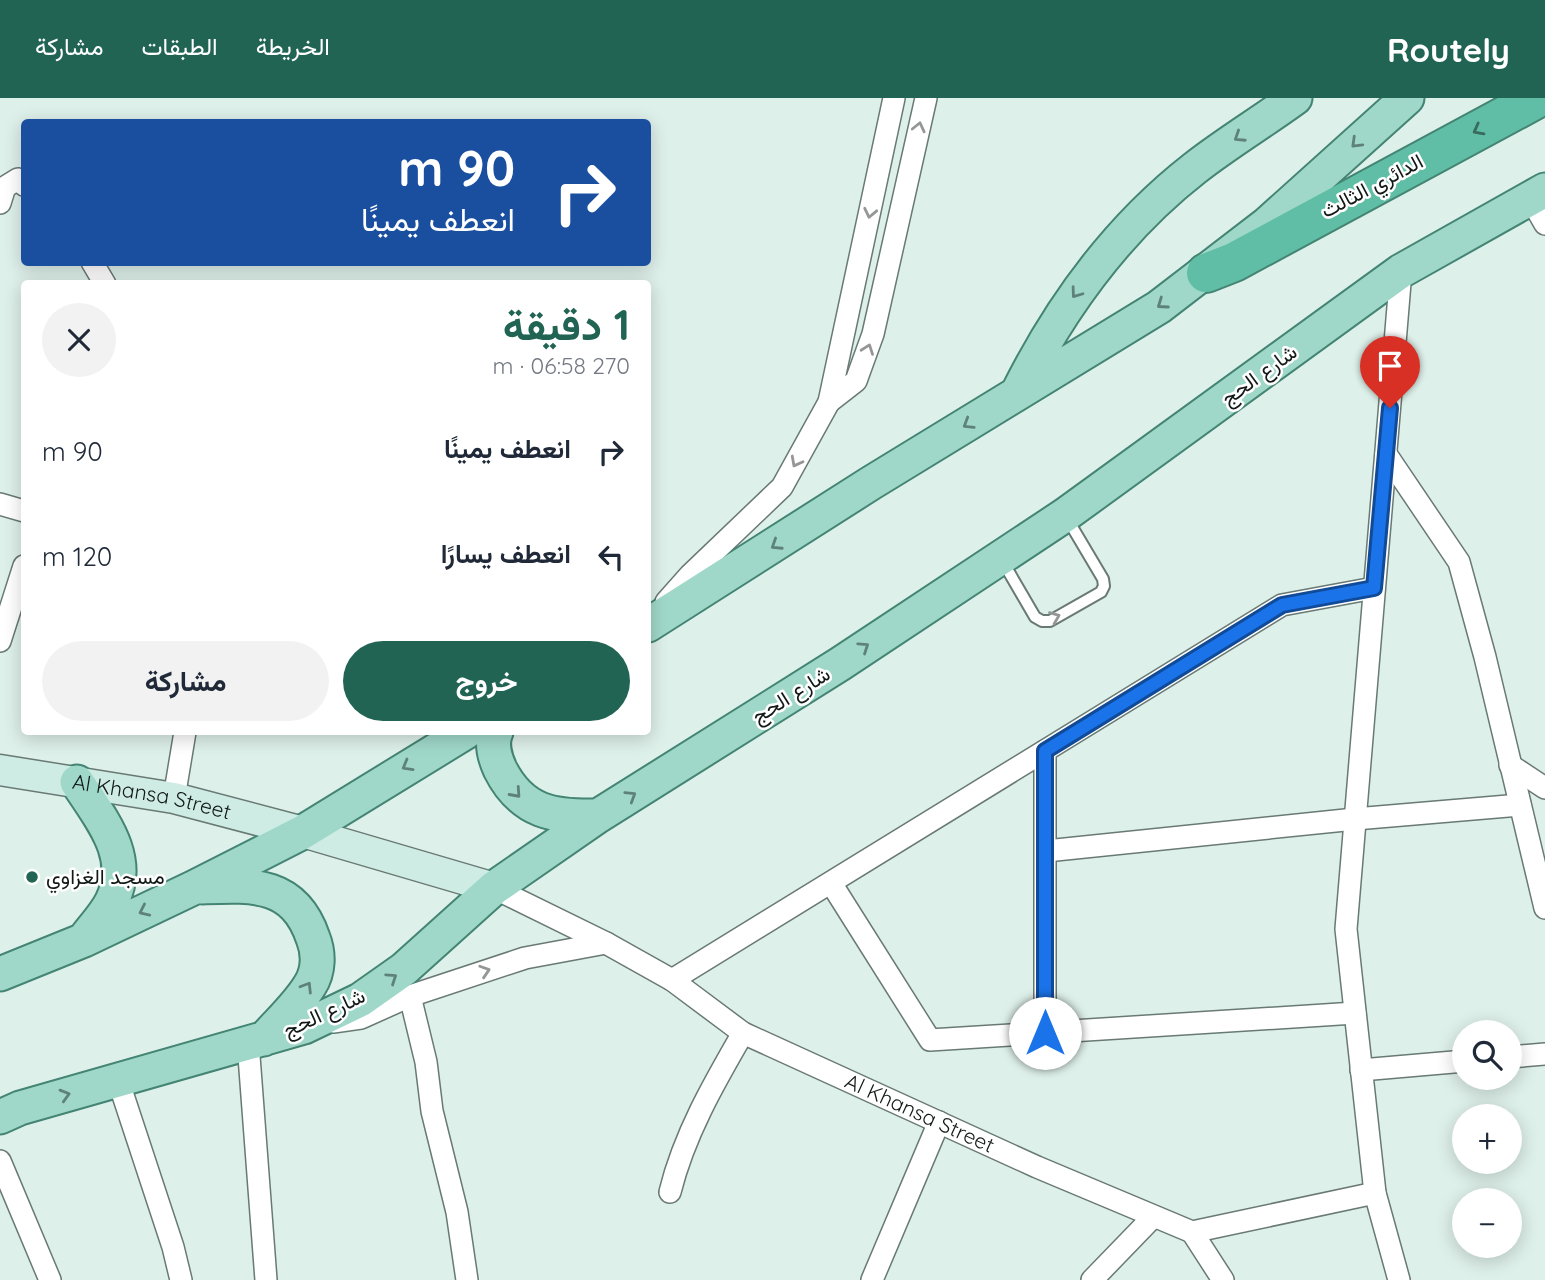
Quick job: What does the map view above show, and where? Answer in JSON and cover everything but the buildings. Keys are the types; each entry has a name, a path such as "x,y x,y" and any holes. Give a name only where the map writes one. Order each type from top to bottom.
{"highway":[{"name":"الدائري الثالث","path":"1206,273 1234,262 1538,98"}],"main road":[{"path":"1018,393 1067,306 1128,230 1194,169 1295,98"},
{"path":"651,622 1159,307 1206,273 1302,194 1407,98"},
{"name":"شارع الحج","path":"0,1117 20,1108 304,1027 360,1000 404,970 494,888 598,816 840,664 1065,515 1401,271 1540,204"},
{"path":"0,974 84,940 303,832 461,735"},
{"path":"494,735 492,740 499,766 511,789 526,803 543,811 565,816 598,816"},
{"path":"76,782 116,846 120,870 112,901 84,940"},
{"path":"193,888 254,886 285,896 299,909 309,926 318,950 312,984 256,1041"}],"street":[{"path":"651,620 690,575 782,487 829,402 894,98"},
{"path":"829,402 856,381 873,334 926,98"},
{"path":"0,203 5,187 18,179 21,182"},
{"path":"1399,1280 1375,1193 1346,929 1401,271"},
{"path":"1386,454 1459,562 1485,657 1545,908"},
{"path":"0,504 21,510"},
{"path":"8,626 21,577"},
{"path":"672,979 1282,605 1374,588"},
{"path":"174,799 185,735"},
{"path":"1045,751 1045,1033"},
{"path":"1510,765 1545,788"},
{"name":"Al Khansa Street","path":"0,770 174,799 303,832 494,888 672,979 743,1033 1192,1232"},
{"path":"1046,851 1520,805"},
{"path":"831,883 930,1040 1355,1013"},
{"path":"304,1027 361,1018 410,996 526,958 606,943"},
{"path":"410,996 426,1062 432,1111 457,1212 467,1280"},
{"path":"670,1192 678,1160 714,1082 743,1033"},
{"path":"256,1041 266,1280"},
{"path":"1522,1056 1545,1054"},
{"path":"1361,1070 1452,1062"},
{"path":"118,1080 173,1247 181,1280"},
{"path":"872,1280 939,1122"},
{"path":"0,1161 50,1280"},
{"path":"1223,1280 1192,1232 1375,1193"},
{"path":"1092,1280 1153,1217"}],"lane":[{"path":"1000,556 1035,617 1042,621 1050,621 1101,592 1103,579 1065,515"}],"place":[{"name":"مسجد الغزاوي","path":"32,877"}],"route":[{"path":"1045,1033 1045,751 1282,605 1374,588 1390,408"}]}
